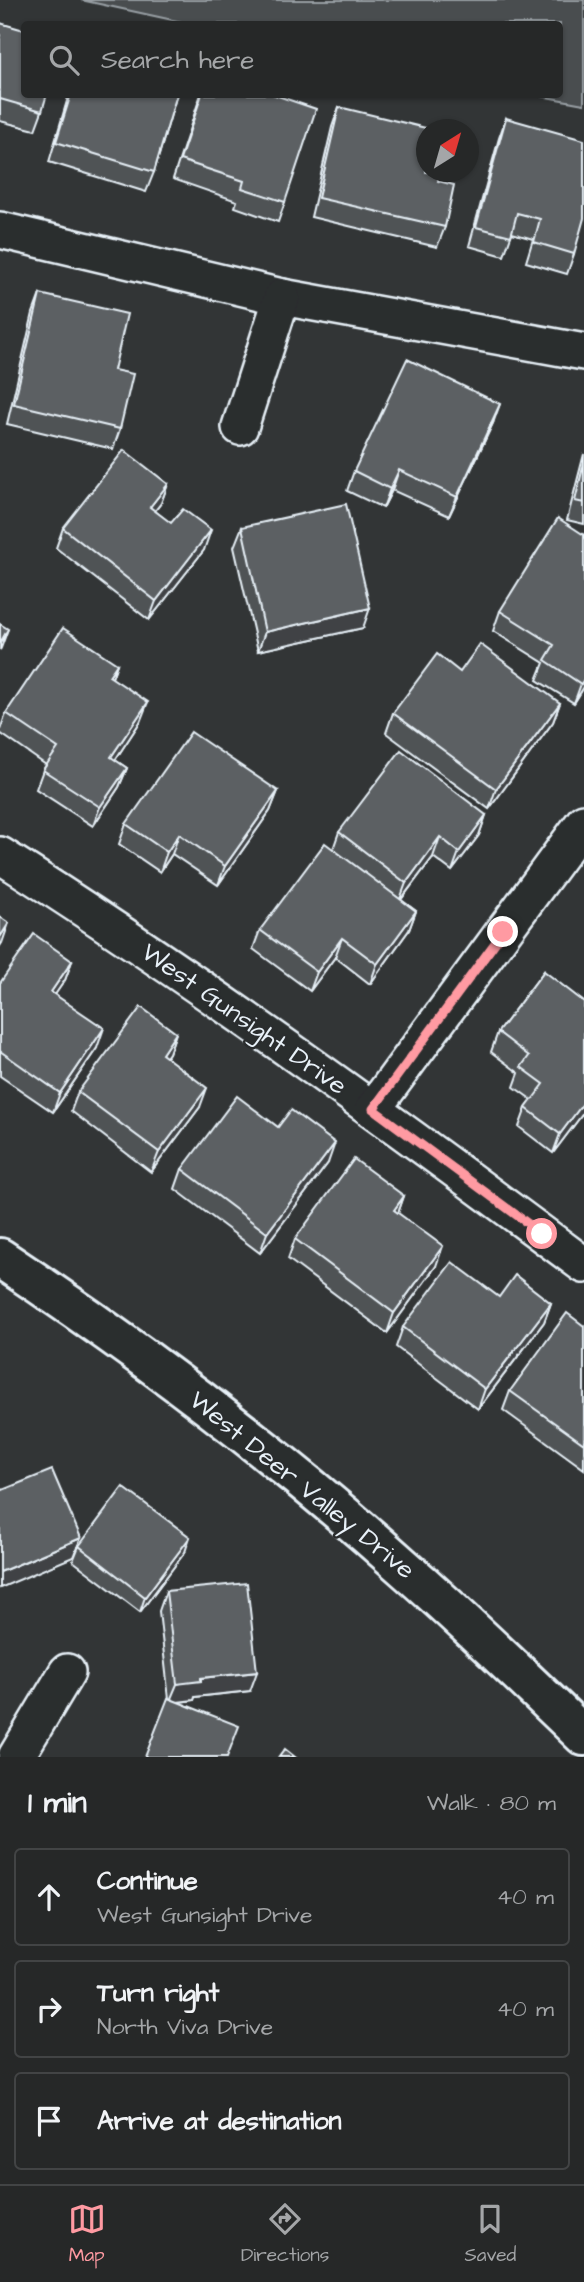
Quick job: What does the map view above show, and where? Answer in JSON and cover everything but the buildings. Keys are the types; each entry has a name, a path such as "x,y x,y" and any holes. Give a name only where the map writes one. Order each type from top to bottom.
{"street":[{"path":"0,230 282,297 584,352"},
{"path":"240,427 282,297"},
{"path":"373,1109 584,822"},
{"name":"West Gunsight Drive","path":"0,855 81,906 373,1109 584,1265"},
{"name":"West Deer Valley Drive","path":"0,1258 160,1369 317,1494 410,1573 584,1736"},
{"path":"16,1757 68,1672"}],"shaded area":[{"path":"81,0 584,0 584,104 551,98 563,98 563,21 177,21"}],"route":[{"path":"503,932 373,1109 542,1234"}]}
